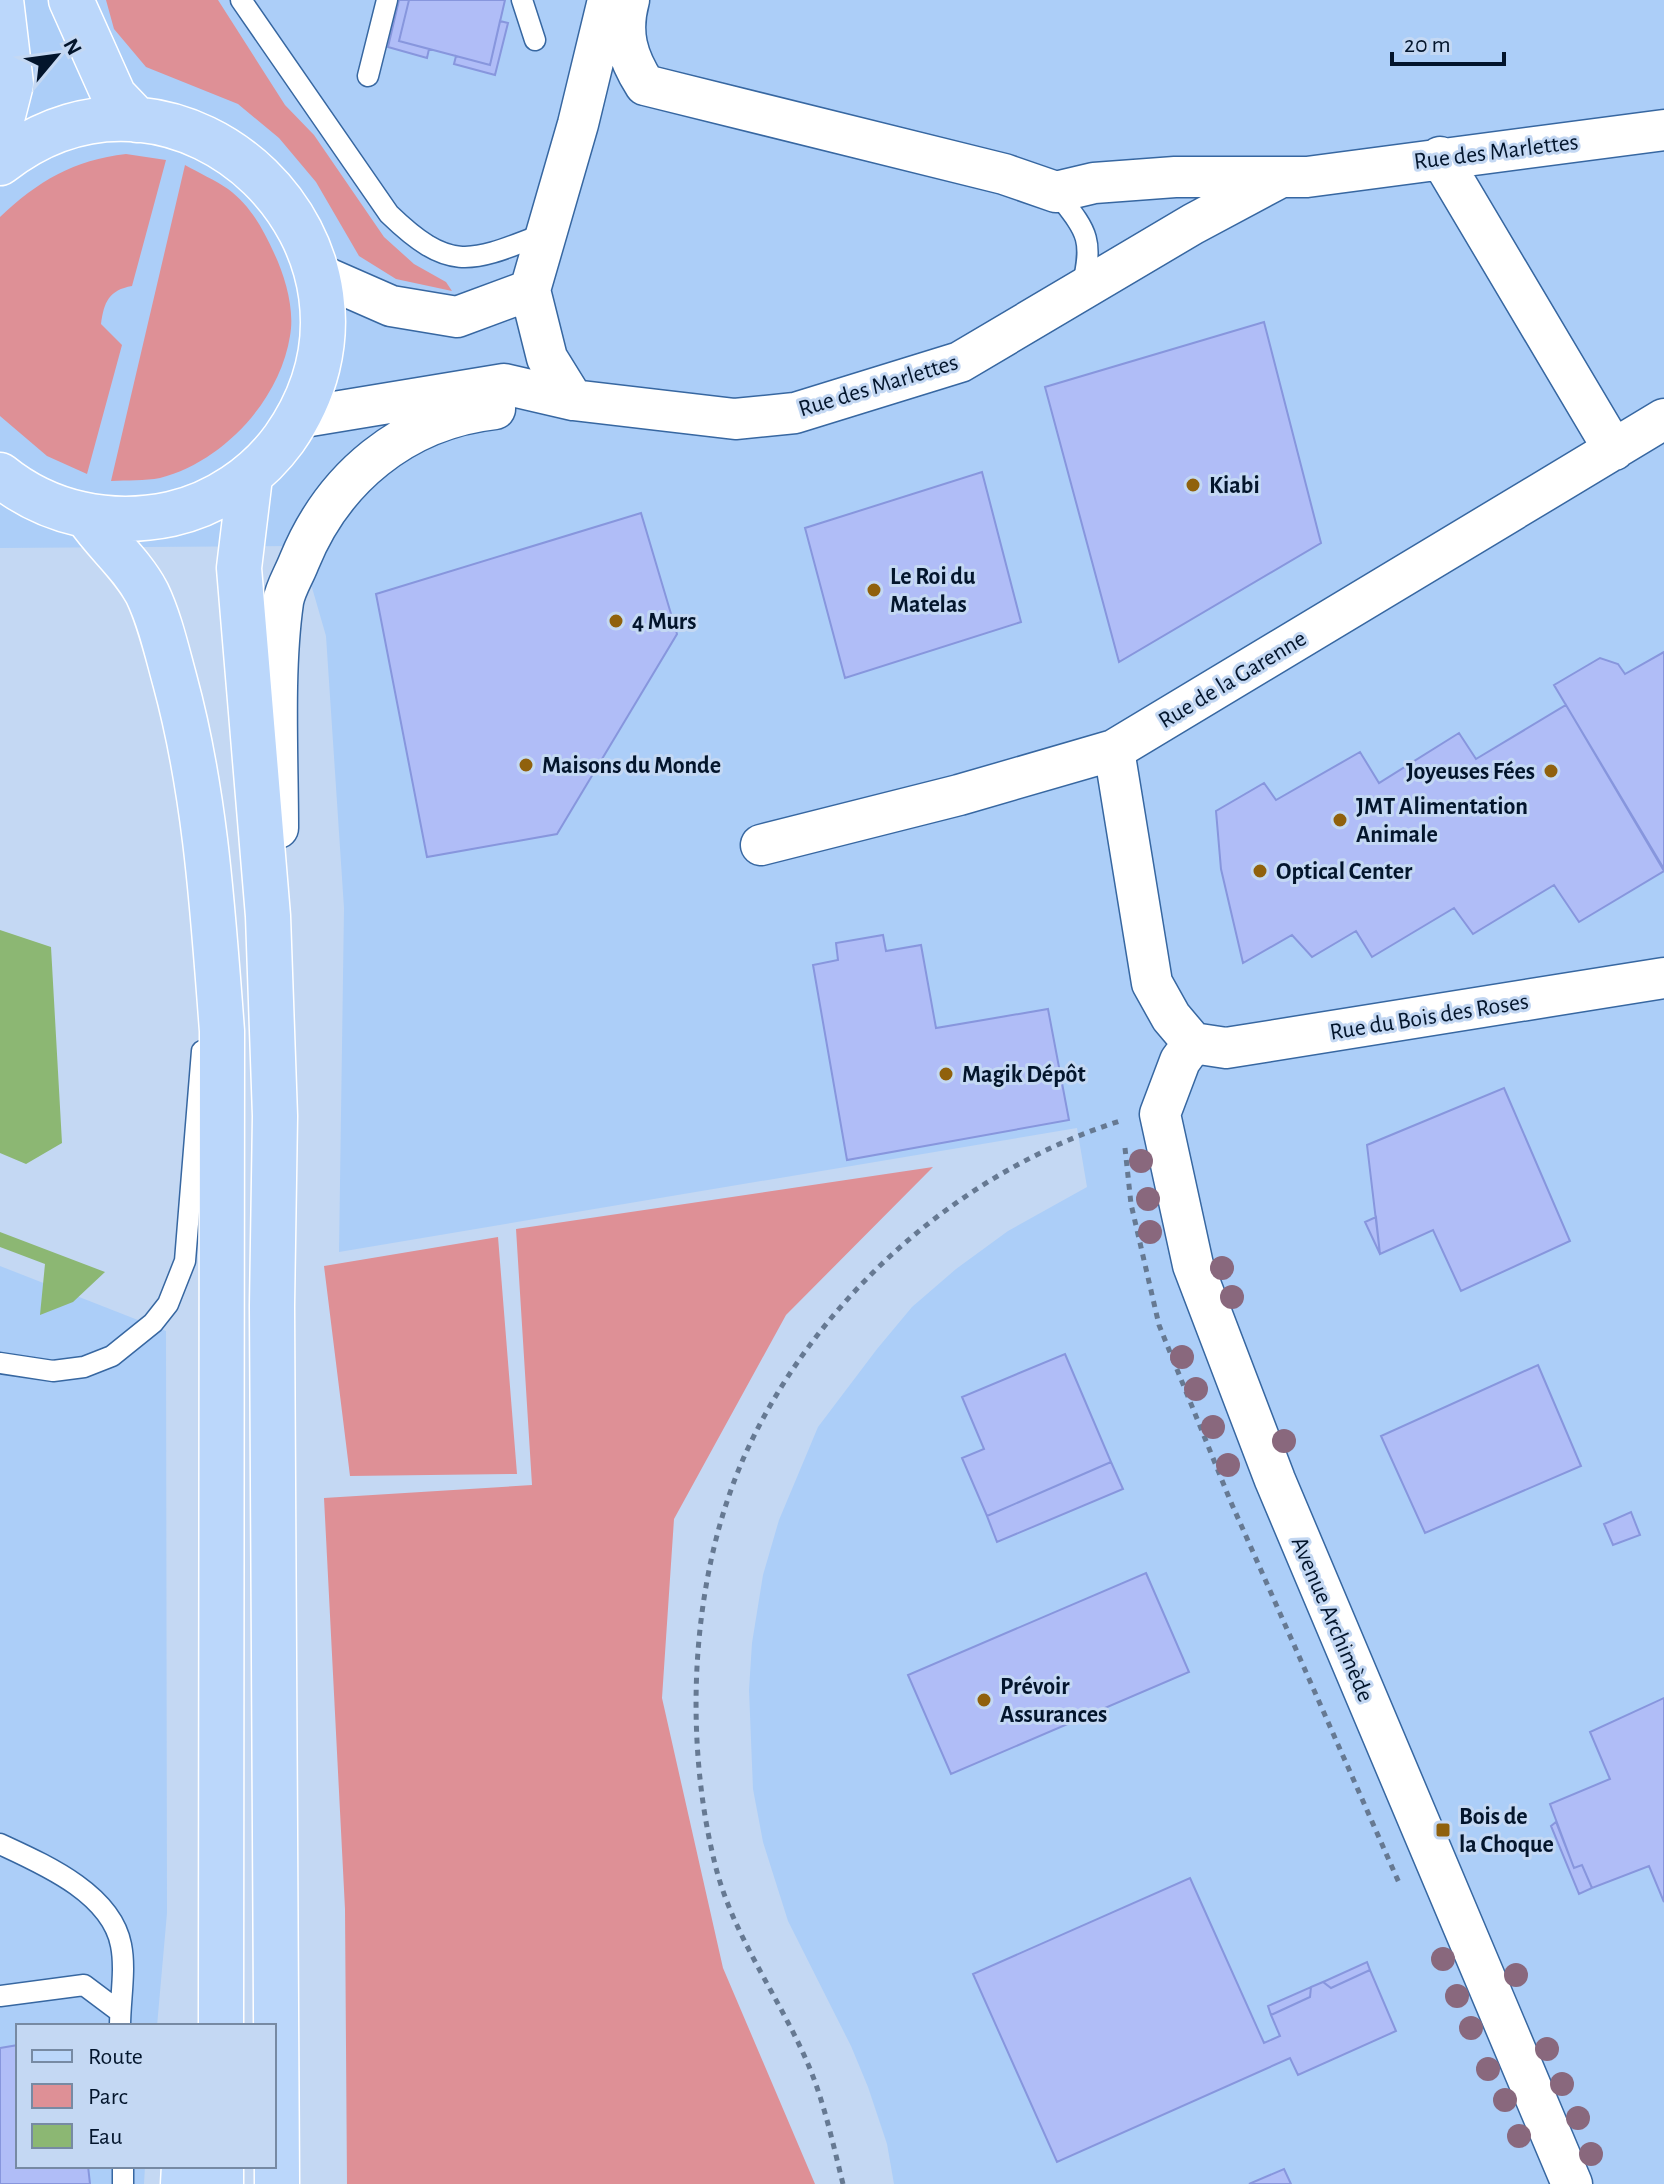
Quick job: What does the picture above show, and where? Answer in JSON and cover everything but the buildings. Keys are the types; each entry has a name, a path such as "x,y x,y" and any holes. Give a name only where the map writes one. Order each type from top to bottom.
{"main road":[{"path":"0,127 11,84 1,0"},
{"path":"71,0 114,96 137,120"},
{"path":"0,163 42,137 73,126 137,120 179,127 218,144 253,167 290,210 304,234 318,274 323,333 319,362 298,418 273,453 250,477 184,511 131,519 87,516 51,505 16,488 0,475"},
{"path":"250,477 239,568 268,916 275,1116 272,1321 277,2184"},
{"path":"87,516 124,556 147,595 169,658 188,730 211,887 222,1031 219,1600 221,2024"},
{"path":"193,2024 219,1600"}],"street":[{"path":"573,400 547,358 530,290 578,124 608,0"},
{"path":"629,0 624,19 628,59 645,85"},
{"path":"578,124 610,98 645,85 1004,174 1056,192"},
{"name":"Rue des Marlettes","path":"1056,192 1094,183 1175,177 1307,177 1440,157 1664,130"},
{"path":"1440,157 1614,450"},
{"name":"Rue des Marlettes","path":"573,400 735,419 795,413 960,362 1193,224 1281,177"},
{"path":"318,274 391,306 457,317 530,290"},
{"path":"298,418 504,384 573,400"},
{"path":"268,916 278,851 283,600 325,511 365,465 399,441 457,414 573,400"},
{"name":"Rue de la Garenne","path":"761,845 959,795 1114,750 1664,419"},
{"path":"1114,750 1152,983 1171,1017 1193,1043 1180,1061 1160,1114"},
{"name":"Rue du Bois des Roses","path":"1193,1043 1226,1048 1664,978"},
{"name":"Avenue Archimède","path":"1160,1114 1193,1265 1275,1480 1572,2184"}],"lane":[{"path":"241,0 389,214 416,239 443,254 480,258 546,233"},
{"path":"368,76 387,0"},
{"path":"522,0 535,40"},
{"path":"1056,192 1085,230 1087,264 1081,292"},
{"path":"0,1363 53,1371 84,1367 112,1356 153,1323 177,1288 185,1261 196,1150 211,887"},
{"path":"0,1844 96,1899 121,1944 120,2019"},
{"path":"0,1996 84,1985 120,2019"}],"path":[{"path":"843,2184 820,2096 804,2054 723,1890 706,1827 696,1750 696,1679 704,1595 731,1496 744,1457 789,1375 853,1294 886,1261 961,1198 1000,1175 1067,1141 1121,1120 1160,1114"}],"shaded area":[{"path":"0,0 1664,0 1664,2184 894,2184 887,2144 868,2087 851,2046 788,1921 763,1842 753,1789 749,1690 752,1643 763,1575 779,1520 818,1427 912,1307 956,1269 1008,1231 1087,1187 1077,1128 339,1252 344,908 326,636 300,546 0,548"},
{"path":"0,1266 166,1331 167,1913 157,2024 16,2024 16,2168 145,2168 144,2184 0,2184"}],"green space":[{"path":"106,0 218,0 285,105 314,135 384,237 414,264 446,282 452,291 396,279 359,256 316,182 279,138 238,104 146,67 114,29"},
{"path":"126,154 166,160 132,286 113,294 104,309 101,324 122,345 87,474 47,456 0,416 0,217 28,193 58,174 90,161"},
{"path":"185,165 236,195 260,226 285,283 290,304 290,336 284,360 261,405 226,443 183,470 160,478 111,481"},
{"path":"933,1167 786,1315 674,1519 662,1698 723,1968 815,2184 347,2184 345,1909 324,1498 532,1485 516,1229"},
{"path":"498,1237 517,1474 350,1476 324,1266"}],"water":[{"path":"0,930 51,947 62,1143 26,1164 0,1153"},
{"path":"0,1232 105,1272 73,1302 40,1315 45,1264 0,1247"}],"place":[{"name":"Kiabi","path":"1193,485"},
{"name":"Le Roi du Matelas","path":"874,590"},
{"name":"4 Murs","path":"616,621"},
{"name":"Maisons du Monde","path":"526,765"},
{"name":"Joyeuses Fées","path":"1551,771"},
{"name":"JMT Alimentation Animale","path":"1340,820"},
{"name":"Optical Center","path":"1260,871"},
{"name":"Magik Dépôt","path":"946,1074"},
{"name":"Prévoir Assurances","path":"984,1700"},
{"name":"Bois de la Choque","path":"1443,1830"}]}
